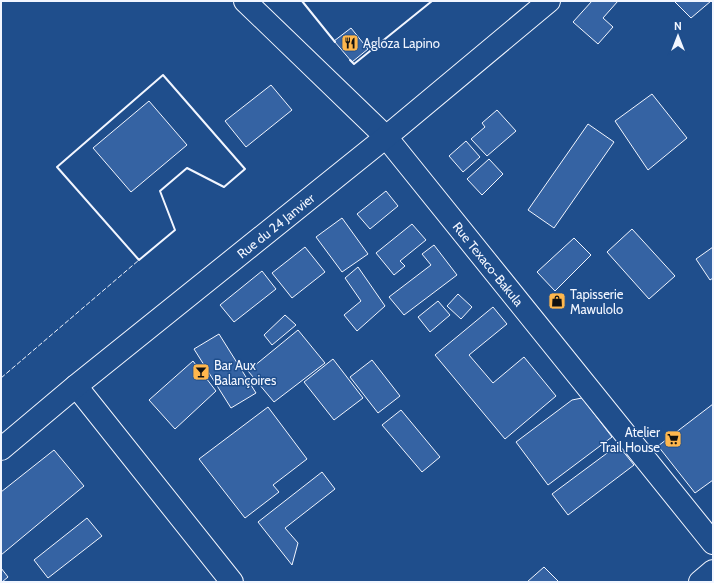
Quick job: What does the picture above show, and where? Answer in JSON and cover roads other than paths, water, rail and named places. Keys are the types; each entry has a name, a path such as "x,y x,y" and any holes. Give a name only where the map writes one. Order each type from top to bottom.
{"street":[{"name":"Rue Texaco-Bakula","path":"245,1 386,137 713,543"},
{"name":"Rue du 24 Janvier","path":"1,449 76,386 386,137 548,1"},
{"path":"76,386 232,582"},
{"path":"700,582 713,571"}],"place":[{"name":"Agloza Lapino","path":"350,43"},
{"name":"Tapisserie Mawulolo","path":"557,301"},
{"name":"Bar Aux Balançoires","path":"201,372"},
{"name":"Atelier Trail House","path":"673,439"}]}
